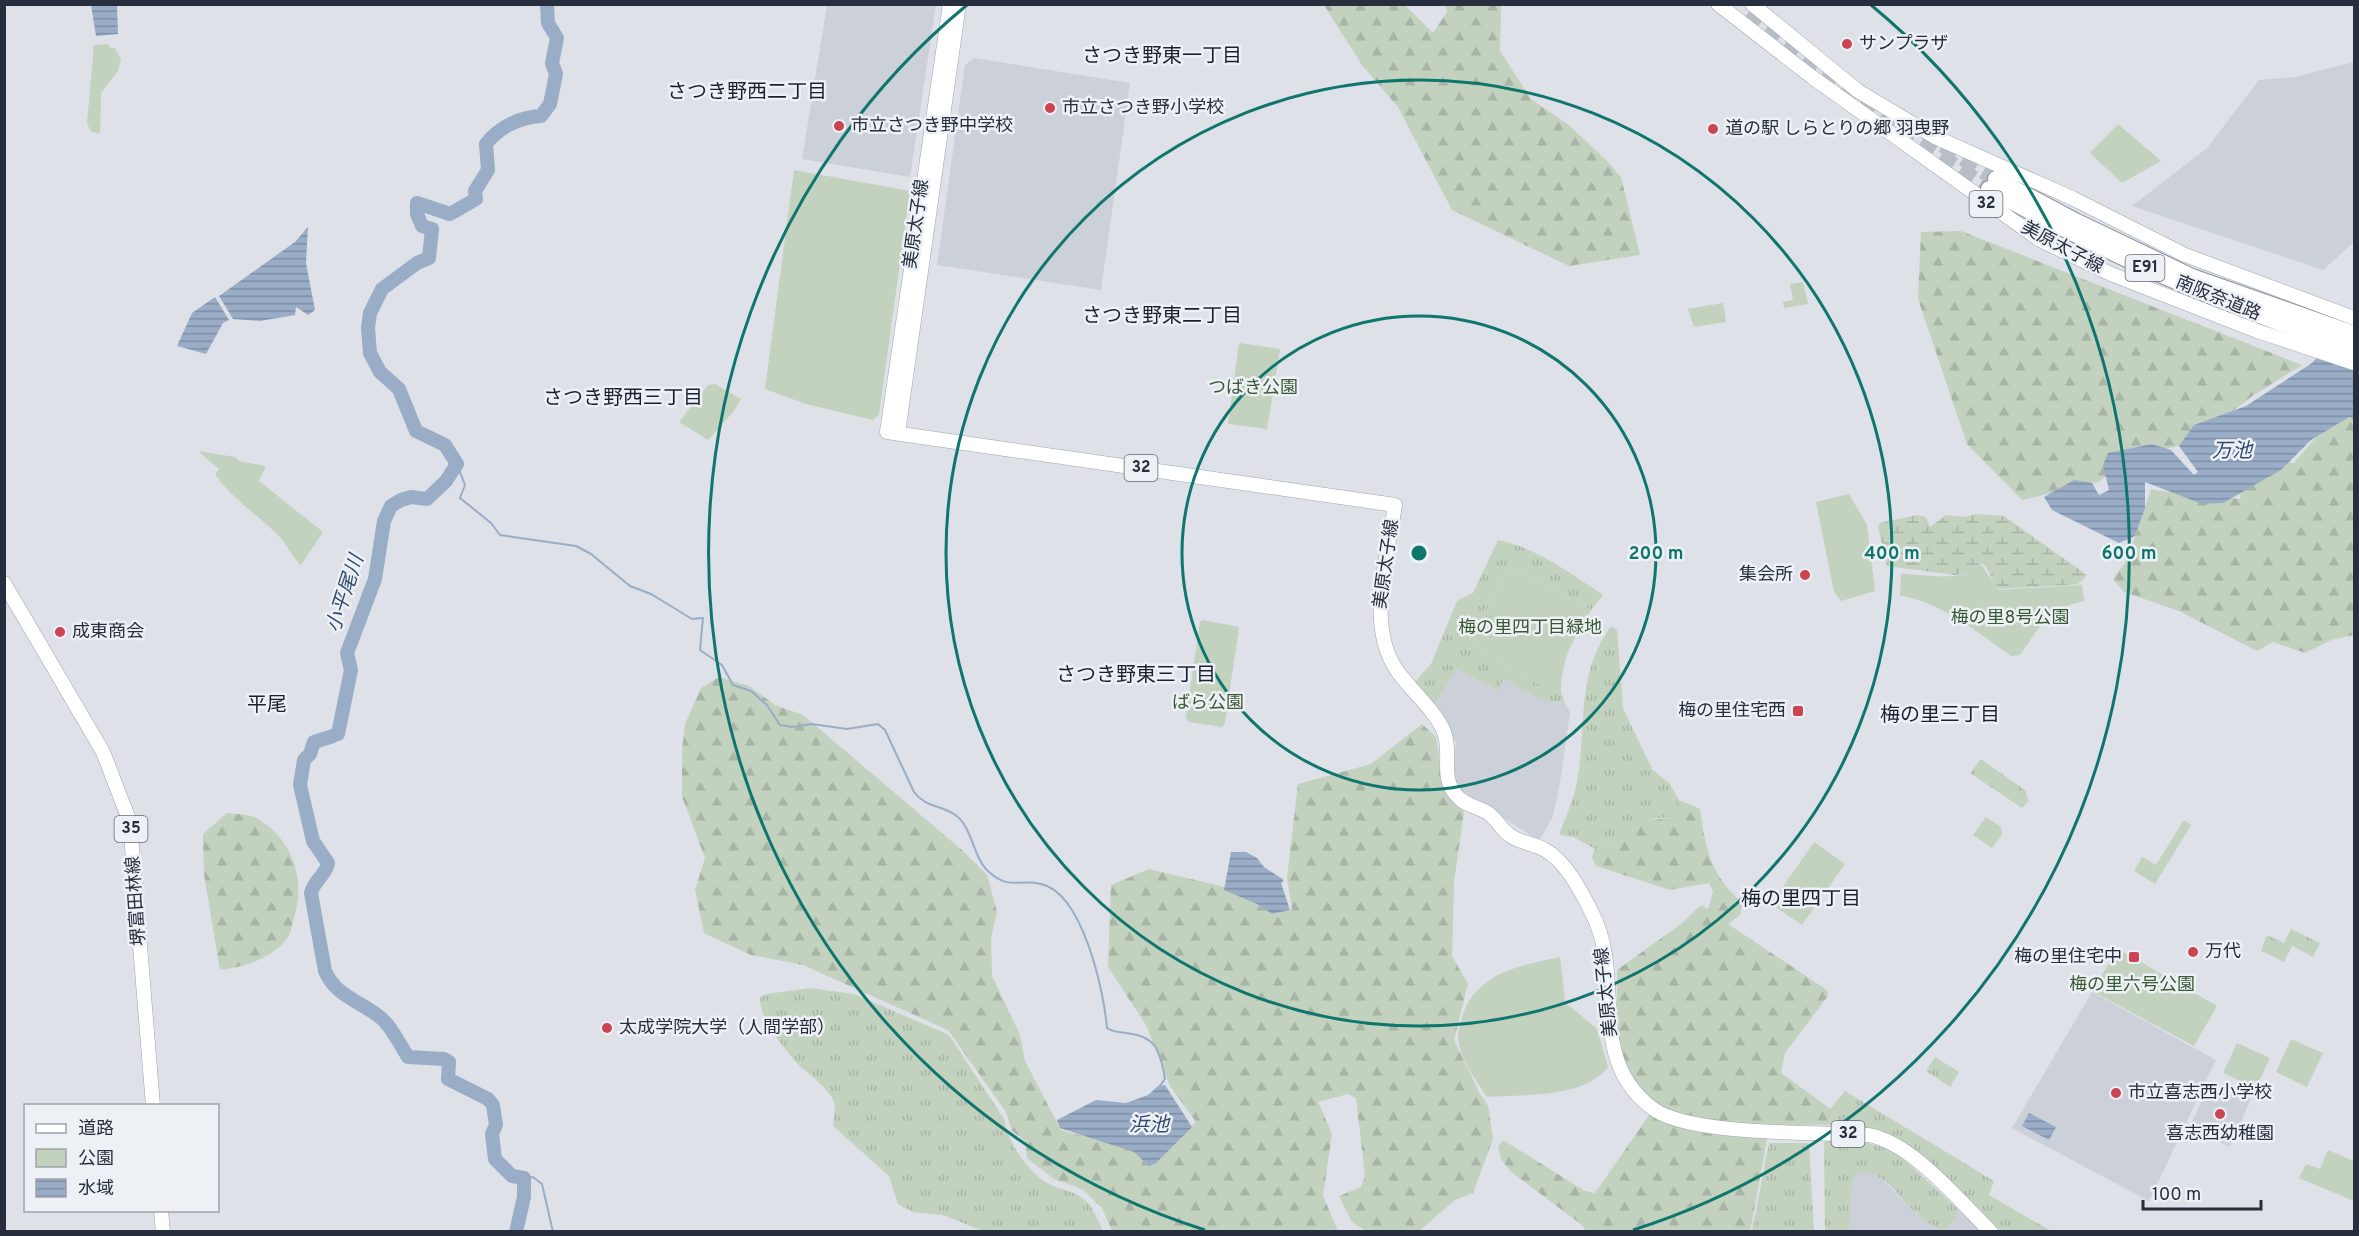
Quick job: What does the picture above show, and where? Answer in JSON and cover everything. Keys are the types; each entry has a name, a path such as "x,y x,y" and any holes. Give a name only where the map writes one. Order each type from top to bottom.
{"highway":[{"name":"南阪奈道路","path":"1993,184 2192,277 2355,348"},
{"name":"南阪奈道路","path":"2309,327 2355,334"}],"main road":[{"name":"美原太子線","path":"892,432 950,4"},
{"name":"美原太子線","path":"892,432 959,4"},
{"name":"美原太子線","path":"1718,4 1853,107 2040,240 2111,274 2289,342 2355,363"},
{"name":"32","path":"1752,4 1858,91 1935,137 2072,198 2185,255 2328,310 2355,318"},
{"name":"美原太子線","path":"892,432 1395,505 1380,609 1385,649 1403,679 1440,724 1448,750 1446,775 1457,796 1488,813 1511,837 1552,854 1590,909 1602,940 1605,956 1615,1058 1630,1087 1659,1113 1689,1124 1868,1135 1886,1139 1906,1151 1991,1232"},
{"name":"堺富田林線","path":"4,584 103,752 130,822 153,1104"},
{"path":"161,1212 163,1232"}],"shaded area":[{"path":"827,5 936,5 910,177 802,159"},
{"path":"974,58 1130,83 1101,290 937,265 965,65"},
{"path":"2354,62 2354,242 2323,270 2132,206 2207,148 2259,80 2295,77"},
{"path":"1457,669 1496,691 1504,679 1531,694 1557,703 1564,702 1570,712 1553,816 1539,841 1485,806 1473,802 1453,785 1456,742 1431,710"},
{"name":"市立喜志西小学校","path":"2092,992 2216,1060 2149,1201 2012,1128"},
{"name":"喜志西幼稚園","path":"2211,1081 2251,1099 2230,1147 2189,1128"},
{"path":"1865,1172 1879,1176 1916,1214 1941,1230 1945,1229 1959,1210 1982,1231 1849,1232 1852,1185 1857,1173"}],"green space":[{"path":"1324,5 1405,5 1433,33 1447,12 1445,5 1501,5 1500,51 1531,99 1570,126 1621,177 1640,255 1569,266 1452,210 1398,107 1362,65"},
{"path":"108,44 110,48 115,48 121,60 118,71 101,93 100,133 91,132 87,123 94,45"},
{"path":"2118,124 2161,161 2122,183 2090,153"},
{"path":"794,170 910,191 879,414 873,420 806,404 765,389"},
{"path":"1961,231 2302,365 2254,395 2189,443 2135,457 2098,482 2022,500 1967,444 1918,299 1921,232"},
{"path":"1803,282 1808,304 1784,308 1783,302 1793,300 1790,284"},
{"path":"1723,303 1726,322 1694,327 1688,309"},
{"name":"つばき公園","path":"1239,343 1280,349 1267,429 1228,424"},
{"path":"715,384 741,399 734,411 708,440 679,422 708,385"},
{"path":"2354,408 2354,635 2331,640 2305,653 2273,642 2257,651 2179,611 2124,592 2113,579 2127,560 2151,490 2241,499 2231,477 2245,460 2294,463 2330,421"},
{"path":"198,451 235,457 239,461 266,466 259,481 323,532 301,565 279,536 229,491 215,474 219,469"},
{"path":"1849,494 1867,525 1875,591 1841,601 1834,592 1816,502"},
{"path":"1975,514 2004,516 2087,575 2078,584 1998,589 1982,563 1970,572 1955,575 1887,566 1878,527 1880,523 1917,515 1926,517 1930,527 1946,515 1965,517"},
{"path":"1498,540 1540,555 1603,595 1591,610 1534,578 1508,568 1470,643 1529,680 1562,694 1564,702 1541,698 1504,679 1497,691 1457,669 1431,710 1413,684 1431,664 1457,601 1473,593"},
{"name":"梅の里8号公園","path":"1981,564 1998,590 2082,585 2084,601 2072,604 2053,614 2039,628 2020,655 2011,656 1945,612 1916,599 1900,595 1901,574 1953,576 1963,574"},
{"name":"梅の里四丁目緑地","path":"1508,568 1534,578 1591,610 1566,660 1561,694 1529,680 1470,643"},
{"name":"ばら公園","path":"1203,620 1239,627 1225,723 1222,727 1189,722 1186,717 1200,622"},
{"path":"1611,626 1617,630 1623,708 1652,769 1670,784 1679,800 1670,817 1653,819 1615,846 1595,849 1574,837 1559,835 1575,791 1584,706 1591,666"},
{"path":"719,677 749,686 775,705 803,715 962,850 987,875 997,912 991,938 992,976 1020,1035 1025,1061 1061,1130 1101,1139 1136,1143 1174,1140 1196,1122 1170,1086 1146,1025 1108,967 1111,885 1149,869 1233,889 1273,914 1292,910 1287,878 1298,784 1371,764 1422,724 1436,737 1444,786 1454,802 1464,811 1454,883 1452,956 1468,984 1454,1040 1480,1094 1488,1105 1493,1139 1473,1193 1455,1200 1419,1231 1366,1231 1352,1222 1339,1196 1361,1187 1365,1176 1356,1098 1348,1094 1318,1102 1332,1134 1323,1196 1338,1231 1112,1231 1102,1208 1082,1189 1054,1179 1027,1158 1025,1141 1012,1131 1006,1112 948,1030 803,965 751,955 704,933 695,890 705,858 682,797 682,751 685,724 701,688"},
{"path":"1981,759 2026,791 2028,801 2022,808 1970,773"},
{"path":"1679,800 1700,809 1711,861 1716,872 1743,903 1740,915 1728,924 1827,990 1828,996 1785,1053 1781,1073 1835,1112 1833,1125 1732,1123 1678,1114 1656,1106 1640,1094 1629,1076 1619,1046 1617,970 1681,924 1701,905 1708,909 1713,892 1709,883 1670,890 1596,866 1592,857 1595,849 1615,846 1620,827 1670,817"},
{"path":"227,813 254,817 267,825 286,846 296,872 298,900 291,931 280,947 256,961 220,970 204,874 203,834"},
{"path":"1986,817 2001,827 2002,835 1992,848 1973,835"},
{"path":"2184,820 2191,825 2155,884 2134,871 2142,857 2156,865"},
{"path":"1814,842 1845,864 1802,925 1771,904"},
{"path":"2291,929 2320,943 2313,957 2292,946 2284,962 2261,951 2267,935 2284,943"},
{"name":"梅の里六号公園","path":"2118,949 2217,1006 2194,1046 2092,991"},
{"path":"1560,957 1565,1002 1597,1029 1608,1067 1584,1085 1568,1090 1535,1095 1487,1097 1469,1069 1459,1046 1459,1028 1464,1011 1471,998 1481,987 1504,972"},
{"path":"810,988 854,994 949,1035 1004,1119 1014,1147 1027,1165 1049,1184 1083,1198 1103,1231 983,1231 943,1215 913,1212 898,1204 889,1176 833,1126 835,1105 831,1097 786,1051 764,1015 760,997"},
{"path":"2291,1039 2323,1053 2307,1087 2276,1072"},
{"path":"2237,1043 2270,1058 2256,1088 2223,1073"},
{"path":"1935,1057 1959,1072 1950,1087 1926,1071"},
{"path":"1845,1091 1994,1181 1989,1195 2051,1231 2001,1231 1921,1158 1860,1130 1833,1125 1835,1112 1830,1109"},
{"path":"1650,1114 1677,1127 1692,1131 1767,1139 1750,1232 1586,1231 1582,1225 1510,1171 1501,1159 1498,1147 1503,1140 1585,1191 1595,1193"},
{"path":"1827,1139 1864,1142 1895,1151 1959,1210 1954,1220 1947,1228 1941,1230 1910,1208 1883,1180 1875,1175 1857,1173 1852,1185 1849,1231 1825,1231 1824,1143"},
{"path":"1769,1143 1809,1143 1814,1231 1752,1231"},
{"path":"2328,1150 2354,1161 2354,1201 2299,1178 2306,1164 2320,1169"}],"water":[{"path":"91,5 117,5 118,34 96,36"},
{"path":"308,227 306,263 315,310 308,315 296,307 295,315 260,321 233,319 219,296 295,242"},
{"path":"215,297 229,320 223,323 206,354 177,346 192,313"},
{"name":"万池","path":"2354,316 2354,419 2349,417 2311,440 2281,470 2223,503 2202,504 2145,482 2145,508 2135,536 2119,543 2052,510 2044,497 2074,480 2092,483 2099,495 2109,490 2103,465 2108,453 2152,444 2171,450 2194,475 2198,472 2179,446 2194,425 2246,406 2312,363"},
{"path":"1231,852 1246,852 1284,880 1281,883 1290,910 1272,914 1257,904 1224,890"},
{"name":"浜池","path":"1165,1085 1192,1127 1156,1163 1149,1166 1134,1152 1060,1128 1057,1120 1096,1100 1126,1103 1148,1095 1158,1086"},
{"path":"2029,1113 2056,1127 2049,1140 2022,1126"}],"waterway":[{"name":"小平尾川","path":"338,734 351,670 347,653 375,579 384,521 391,506 401,500 411,497 427,499 446,481 457,464 445,445 416,431 399,389 380,372 370,353 368,328 370,313 382,289 417,263 429,258 432,229 422,226 417,214 417,203 450,214 476,199 475,191 488,170 486,144 510,124 525,118 541,116 550,104 556,74 552,63 557,38 548,23 547,4"},
{"path":"457,464 465,485 460,498 491,523 500,535 576,546 591,554 630,586 651,594 692,619 703,618 700,650 722,665 733,685 751,691 767,705 780,725 792,727 812,724 847,729 878,724 885,730 914,792 928,803 949,811 960,819 983,866 989,872 1002,881 1041,884 1056,891 1069,905 1089,946 1096,969 1107,1028 1144,1037 1155,1046 1165,1079 1159,1087"},
{"name":"小平尾川","path":"333,736 314,742 310,754 304,760 300,785 313,841 328,863 311,893 325,971 342,993 385,1022 408,1057 444,1059 449,1062 448,1079 488,1099 493,1105 496,1125 492,1134 495,1159 512,1176 524,1178 524,1197 516,1232"},
{"path":"524,1178 533,1177 542,1184 553,1232"}],"tunnel":[{"path":"1745,17 1908,135 1989,189"},
{"path":"1943,145 1996,179"}],"place":[{"name":"サンプラザ","path":"1847,44"},
{"name":"市立さつき野小学校","path":"1050,108"},
{"name":"市立さつき野中学校","path":"839,126"},
{"name":"道の駅 しらとりの郷 羽曳野","path":"1713,129"},
{"name":"集会所","path":"1805,575"},
{"name":"成東商会","path":"60,632"},
{"name":"梅の里住宅西","path":"1798,711"},
{"name":"万代","path":"2193,952"},
{"name":"梅の里住宅中","path":"2134,957"},
{"name":"太成学院大学（人間学部）","path":"607,1028"},
{"name":"市立喜志西小学校","path":"2116,1093"},
{"name":"喜志西幼稚園","path":"2220,1114"}],"district":[{"name":"さつき野東一丁目","path":"1162,57"},
{"name":"さつき野西二丁目","path":"747,93"},
{"name":"さつき野東二丁目","path":"1162,317"},
{"name":"さつき野西三丁目","path":"623,399"},
{"name":"さつき野東三丁目","path":"1136,676"},
{"name":"平尾","path":"267,706"},
{"name":"梅の里三丁目","path":"1940,716"},
{"name":"梅の里四丁目","path":"1801,900"}]}
